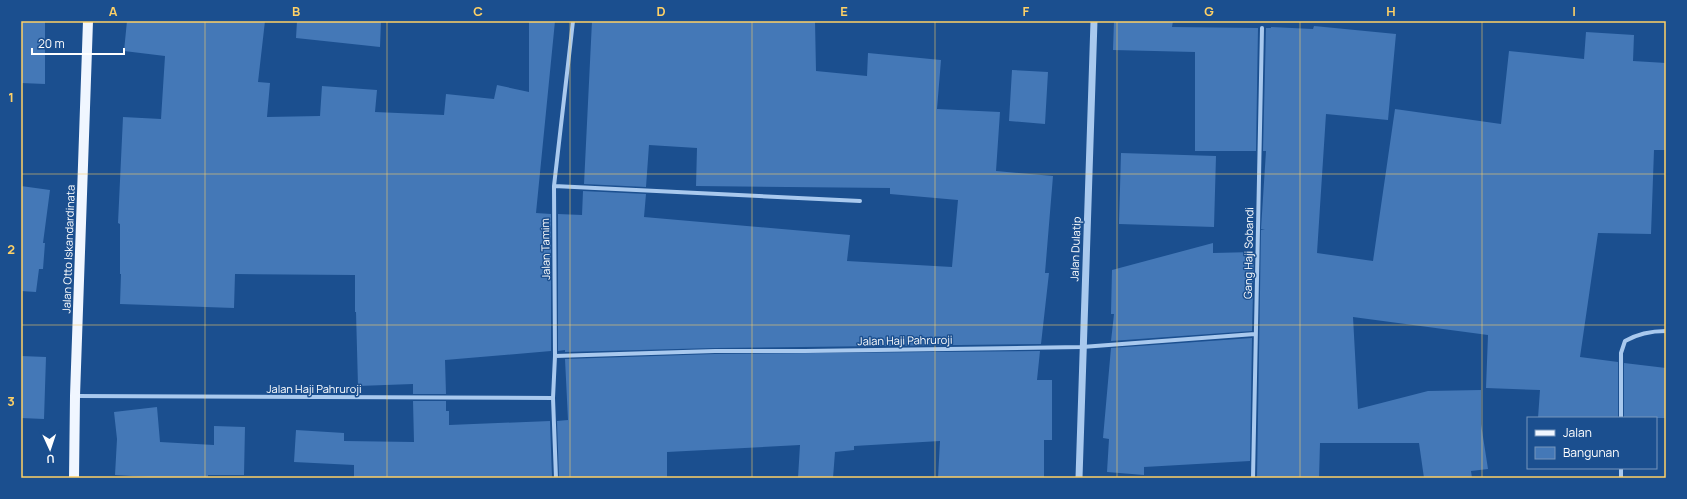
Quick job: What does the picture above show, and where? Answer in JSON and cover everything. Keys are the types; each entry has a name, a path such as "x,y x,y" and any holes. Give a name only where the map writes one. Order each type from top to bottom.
{"main road":[{"name":"Jalan Otto Iskandardinata","path":"74,478 75,396 88,21"}],"street":[{"name":"Jalan Tamim","path":"556,478 554,398 554,186 573,21"},
{"name":"Jalan Dulatip","path":"1078,478 1094,21"},
{"name":"Gang Haji Sobandi","path":"1253,478 1262,28"},
{"path":"554,186 860,201"},
{"path":"1621,417 1621,354 1625,340 1637,334 1654,331 1666,331"},
{"name":"Jalan Haji Pahruroji","path":"555,356 715,351 805,351 1082,346 1255,334"},
{"name":"Jalan Haji Pahruroji","path":"75,396 554,398"}],"building":[{"path":"21,21 45,21 45,84 21,83"},
{"path":"127,21 265,21 258,82 270,83 267,117 320,116 322,86 377,90 375,112 444,115 446,94 494,99 497,85 529,92 529,21 555,21 536,213 551,214 551,351 445,360 446,394 413,394 413,384 358,386 355,275 235,274 234,308 120,304 120,224 118,223 123,117 161,119 165,56 124,51"},
{"path":"297,21 381,21 380,47 296,38"},
{"path":"592,21 815,21 816,71 867,76 868,53 941,60 937,109 1000,112 996,171 1053,176 1045,273 1049,273 1041,344 558,351 558,214 582,215 583,191 646,194 644,217 850,235 847,261 952,267 958,200 890,194 890,188 696,186 697,148 649,145 646,187 584,184"},
{"path":"1114,21 1173,21 1172,27 1258,28 1256,151 1195,151 1195,52 1113,50"},
{"path":"1314,26 1396,34 1388,120 1326,114 1317,253 1373,261 1395,109 1501,124 1509,51 1584,59 1586,32 1634,35 1633,61 1666,63 1666,150 1654,150 1651,234 1598,233 1580,357 1618,362 1618,417 1538,417 1540,390 1486,388 1488,335 1353,317 1358,409 1428,391 1481,390 1481,424 1488,469 1471,471 1472,478 1424,478 1419,443 1320,443 1319,478 1257,478 1261,230 1265,229 1261,229 1266,151 1263,151 1266,28 1313,29"},
{"path":"1012,70 1048,72 1045,124 1009,121"},
{"path":"1121,153 1216,156 1214,227 1119,224"},
{"path":"21,186 50,190 43,243 45,243 43,269 39,269 36,292 21,291"},
{"path":"1213,243 1213,253 1254,252 1252,331 1111,341 1114,314 1111,314 1112,270"},
{"path":"1252,338 1250,461 1144,467 1144,475 1107,472 1109,439 1103,438 1111,348"},
{"path":"1040,351 1037,380 1052,380 1052,440 1044,440 1044,478 938,478 940,441 854,446 854,450 835,452 833,478 798,478 800,445 667,452 667,478 559,478 557,421 568,420 565,359 715,354"},
{"path":"21,356 46,357 44,419 21,418"},
{"path":"1624,363 1666,368 1666,418 1624,417"},
{"path":"413,401 446,401 446,411 449,411 449,425 550,421 552,478 354,478 354,465 294,462 296,430 344,433 344,441 414,442"},
{"path":"157,407 160,442 214,445 214,426 245,427 244,475 208,475 208,478 166,478 115,475 117,439 114,412"}]}
